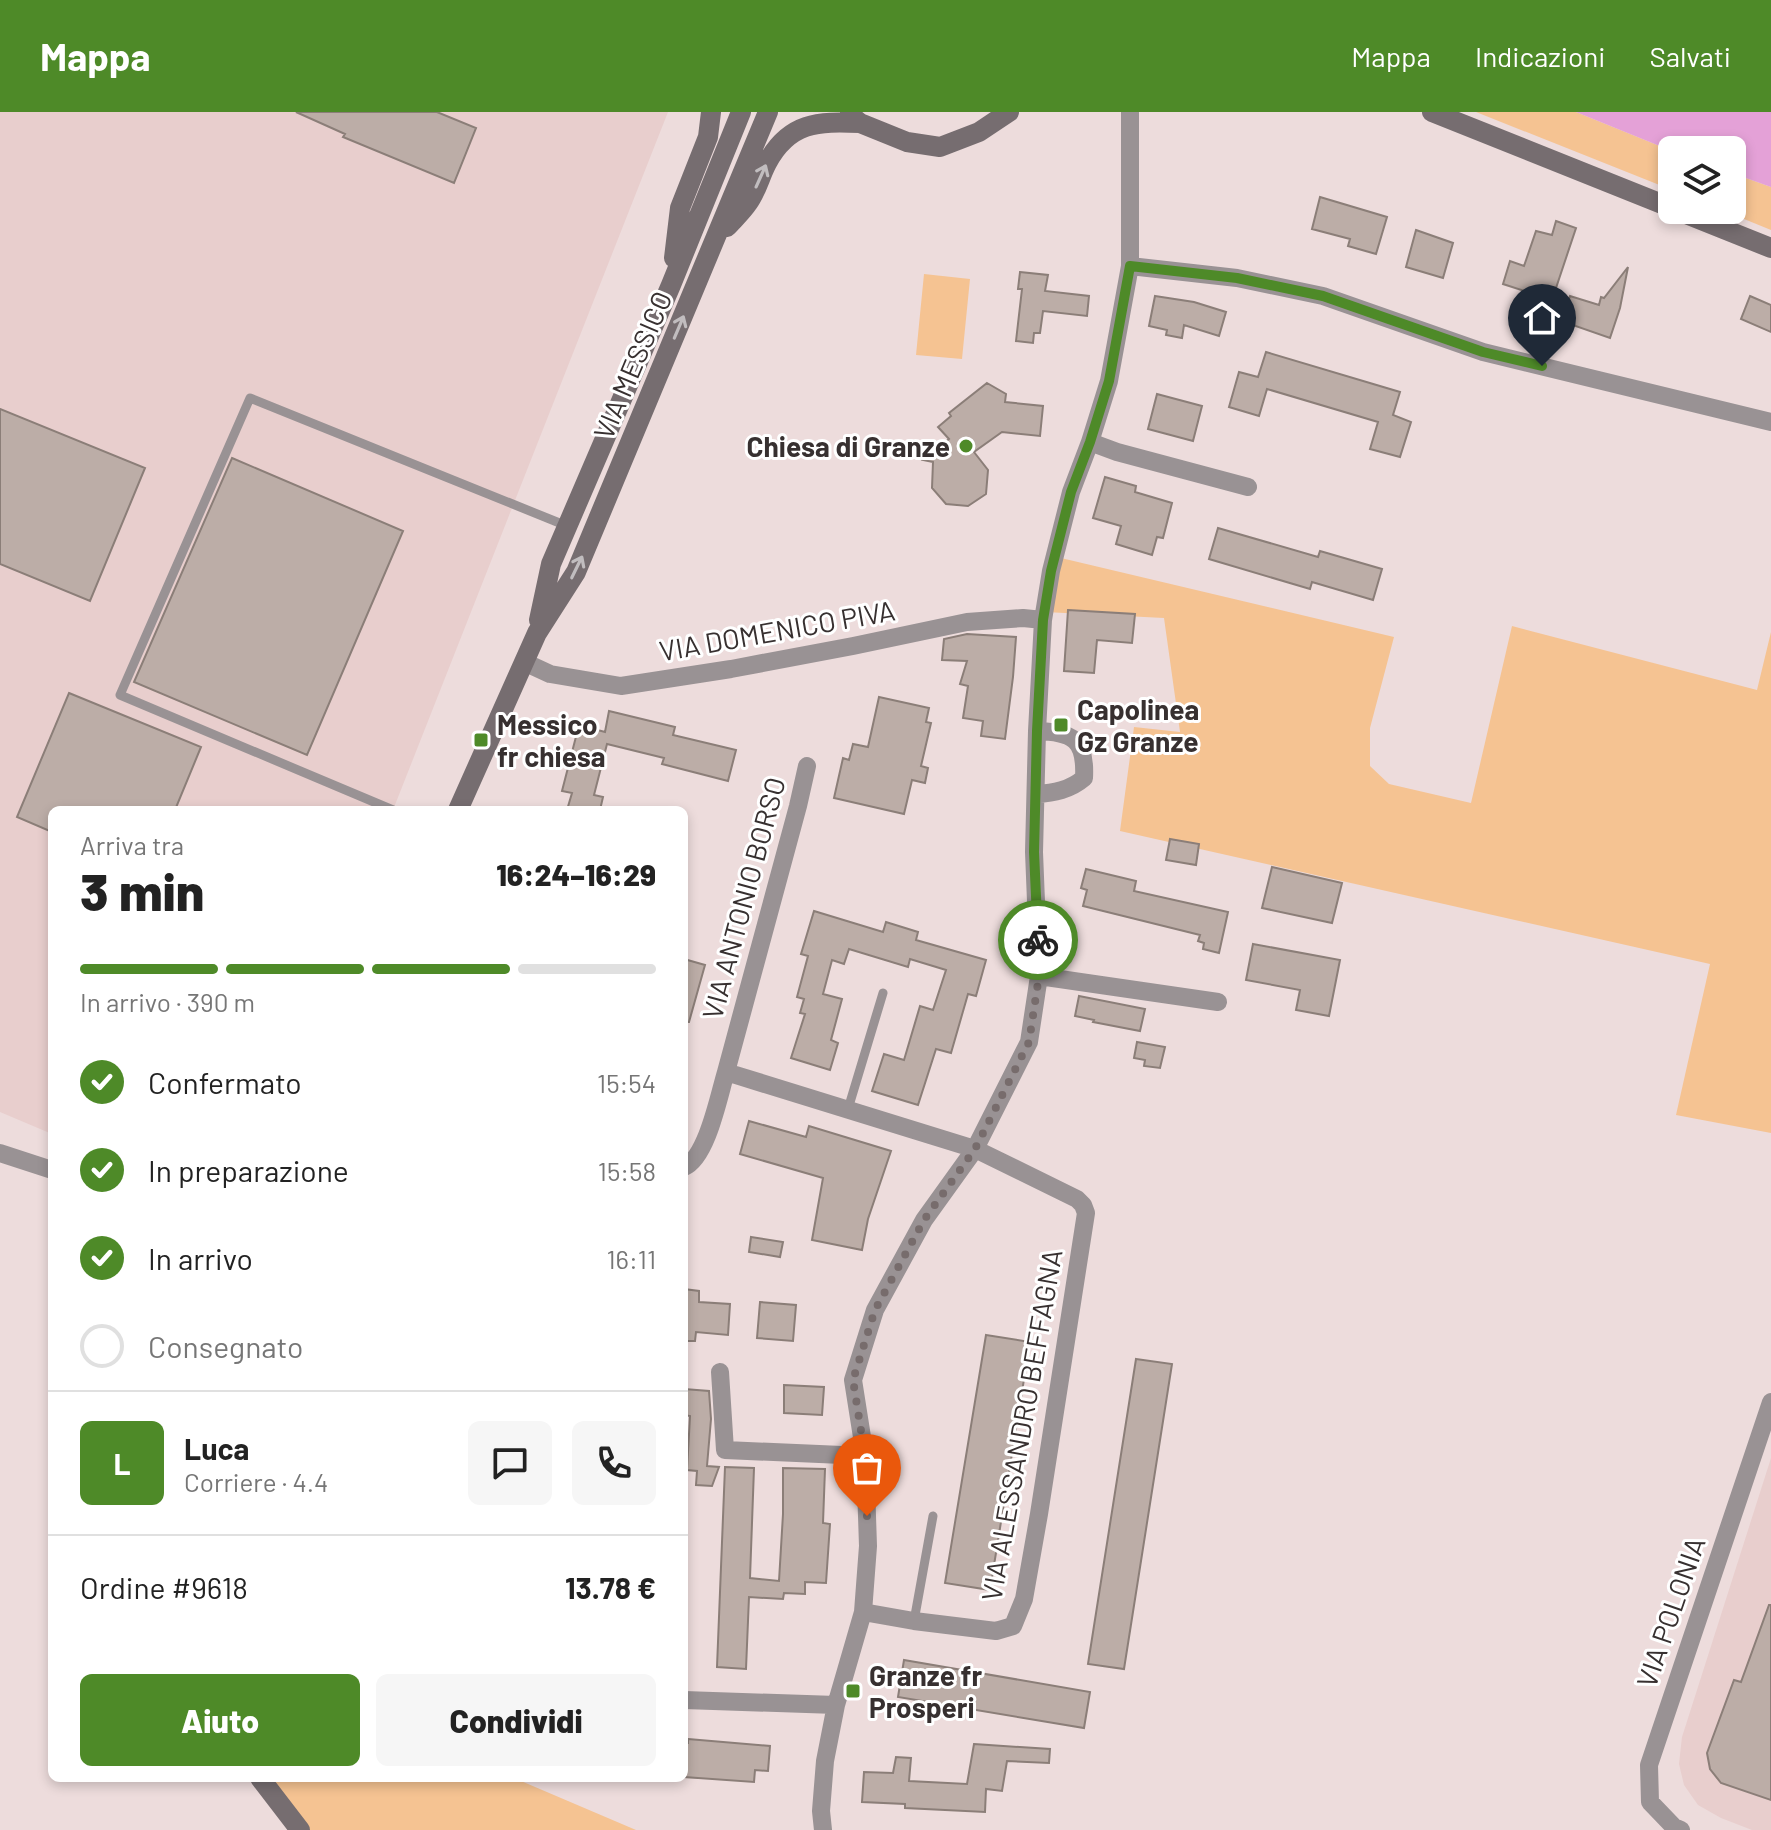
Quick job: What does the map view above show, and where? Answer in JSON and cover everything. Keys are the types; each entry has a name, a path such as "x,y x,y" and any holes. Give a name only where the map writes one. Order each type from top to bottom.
{"street":[{"path":"671,285 680,208 708,137 711,112"},
{"name":"VIA MESSICO","path":"537,633 551,564 671,285 741,112"},
{"name":"VIA MESSICO","path":"460,806 537,633 576,572 768,112"},
{"path":"716,239 749,203 768,160 787,138 802,128 854,117 907,142 940,147 979,132 1009,112"},
{"path":"823,1830 821,1811 825,1761 836,1705 863,1612 868,1546 865,1456 853,1380 875,1310 924,1220 975,1149 1029,1042 1039,976 1034,852 1043,620 1051,571 1071,492 1109,381 1130,266 1130,112"},
{"path":"1432,112 1658,203"},
{"path":"1711,224 1771,248"},
{"path":"1130,266 1237,278 1323,296 1483,352 1771,422"},
{"path":"1090,442 1248,487"},
{"name":"VIA DOMENICO PIVA","path":"524,662 550,674 621,686 731,669 967,622 1023,618 1043,620"},
{"path":"1036,794 1076,785 1084,778 1085,761 1080,745 1068,736 1056,731 1037,731"},
{"name":"VIA ANTONIO BORSO","path":"688,1166 704,1146 807,766"},
{"path":"1039,976 1218,1002"},
{"path":"726,1072 975,1149"},
{"name":"VIA ALESSANDRO BEFFAGNA","path":"863,1612 996,1631 1013,1626 1024,1599 1086,1213 1077,1199 975,1149"},
{"path":"4,1154 48,1169"},
{"path":"4,1154 48,1182"},
{"path":"720,1372 725,1450 865,1456"},
{"name":"VIA POLONIA","path":"1681,1830 1674,1827 1650,1802 1649,1765 1771,1402"},
{"path":"688,1700 836,1705"},
{"path":"263,1782 300,1830"}],"lane":[{"path":"384,806 120,695 250,398 567,526"},
{"path":"848,1109 883,993"},
{"path":"914,1621 933,1516"}],"shaded area":[{"path":"0,112 668,112 395,806 48,806 48,1132 0,1112"},
{"path":"1476,112 1576,112 1658,145 1658,184"},
{"path":"1576,112 1771,112 1771,187 1746,178 1746,136 1658,136 1658,145"},
{"path":"1746,178 1771,187 1771,230 1746,220"},
{"path":"924,274 970,279 962,359 916,355"},
{"path":"1061,558 1394,637 1370,728 1370,766 1389,784 1471,803 1512,626 1757,690 1771,632 1771,1133 1676,1115 1710,964 1120,831 1134,727 1180,732 1164,618 1045,612"},
{"path":"1771,1458 1771,1830 1752,1830 1698,1805 1684,1785 1679,1764 1682,1737"},
{"path":"257,1782 523,1782 636,1830 298,1830"}],"building":[{"path":"296,112 437,112 476,128 454,183 343,137 345,134"},
{"path":"1320,197 1387,217 1376,254 1348,246 1350,239 1312,229"},
{"path":"1556,221 1576,228 1552,300 1503,284 1510,261 1524,266 1536,231 1552,235"},
{"path":"1416,230 1453,243 1443,278 1406,267"},
{"path":"1628,267 1610,338 1561,321 1570,296 1599,305 1601,297 1604,298"},
{"path":"1020,272 1048,275 1045,291 1089,296 1087,316 1043,311 1040,333 1034,333 1033,343 1016,341 1022,289 1018,289"},
{"path":"1155,296 1194,302 1226,312 1219,336 1184,325 1182,338 1166,335 1167,330 1149,326"},
{"path":"1750,296 1771,305 1771,332 1741,319"},
{"path":"1266,352 1400,392 1393,415 1411,422 1400,457 1370,449 1378,422 1267,389 1259,416 1229,407 1239,372 1258,377"},
{"name":"Chiesa di Granze","path":"987,383 1006,394 1005,402 1043,406 1040,436 1002,432 974,452 988,470 986,494 968,506 946,504 932,488 933,462 923,460 949,439 938,427 951,416 949,413"},
{"path":"1157,394 1202,406 1193,441 1148,429"},
{"path":"0,409 145,468 90,601 0,564"},
{"path":"232,458 403,531 307,755 134,682"},
{"path":"1105,477 1136,486 1135,492 1172,503 1163,538 1157,537 1152,555 1116,544 1121,526 1093,518"},
{"path":"1218,528 1318,557 1320,551 1382,569 1373,600 1312,582 1310,589 1209,559"},
{"path":"1068,610 1135,614 1132,643 1097,640 1094,673 1064,671"},
{"path":"967,634 1016,637 1005,739 981,736 983,721 963,718 968,686 960,684 967,661 942,660 944,639"},
{"path":"69,693 201,747 177,806 48,806 48,830 17,817"},
{"path":"879,697 929,708 926,722 931,723 921,766 928,768 925,783 912,780 904,814 834,798 843,758 849,760 853,744 868,747"},
{"path":"609,711 675,727 673,735 736,750 728,781 662,764 664,758 607,744 594,795 603,797 601,806 568,806 572,793 562,791 579,725 605,732"},
{"path":"1170,839 1199,844 1196,865 1166,860"},
{"path":"1272,867 1342,883 1332,923 1262,908"},
{"path":"1086,869 1136,881 1134,891 1228,912 1219,953 1203,949 1204,943 1198,941 1200,935 1083,906 1087,890 1081,888"},
{"path":"814,911 883,932 886,922 918,932 916,940 986,960 976,996 968,994 951,1053 936,1049 918,1105 872,1091 884,1054 904,1060 920,1006 933,1010 946,970 910,959 908,967 849,949 844,964 832,960 823,994 842,999 831,1040 838,1043 830,1070 791,1058 805,1014 800,1013 804,999 797,997 808,956 801,954"},
{"path":"1253,944 1340,960 1329,1016 1296,1010 1300,990 1246,980"},
{"path":"688,960 705,965 688,1022"},
{"path":"1079,996 1145,1009 1140,1031 1075,1016"},
{"path":"1137,1042 1165,1047 1160,1068 1144,1066 1145,1060 1134,1058"},
{"path":"749,1121 806,1137 809,1126 891,1151 868,1219 862,1250 812,1240 823,1178 740,1154"},
{"path":"751,1237 783,1242 780,1257 749,1252"},
{"path":"688,1290 699,1291 699,1302 730,1304 728,1335 696,1332 695,1341 688,1341"},
{"path":"760,1302 796,1305 793,1341 757,1338"},
{"path":"986,1335 1030,1342 990,1590 945,1583"},
{"path":"1136,1359 1172,1364 1124,1669 1088,1664"},
{"path":"784,1385 824,1387 822,1415 784,1413"},
{"path":"688,1389 709,1391 711,1419 707,1466 719,1467 712,1486 696,1485 697,1471 688,1470"},
{"path":"725,1467 754,1468 750,1578 779,1581 783,1468 825,1469 823,1523 830,1524 826,1583 805,1582 805,1594 784,1593 783,1599 749,1597 746,1669 717,1667"},
{"path":"1769,1605 1771,1800 1721,1783 1710,1769 1707,1753 1734,1680 1741,1682"},
{"path":"904,1660 1090,1692 1084,1728 898,1697"},
{"path":"688,1739 770,1746 768,1771 755,1770 754,1782 688,1777"},
{"path":"974,1744 1050,1749 1049,1763 1007,1761 1002,1791 986,1789 985,1812 905,1808 905,1804 862,1802 864,1772 893,1773 896,1757 911,1758 909,1781 967,1784"}],"way so far":[{"path":"867,1516 865,1456 853,1380 875,1310 924,1220 975,1149 1029,1042 1039,976 1038,940"}],"place":[{"name":"Chiesa di Granze","path":"966,446"},
{"name":"Capolinea Gz Granze","path":"1061,725"},
{"name":"Messico fr chiesa","path":"481,740"},
{"name":"Granze fr Prosperi","path":"853,1691"}],"route":[{"path":"1038,940 1034,852 1043,620 1051,571 1071,492 1109,381 1130,266 1237,278 1323,296 1483,352 1542,366"}]}
